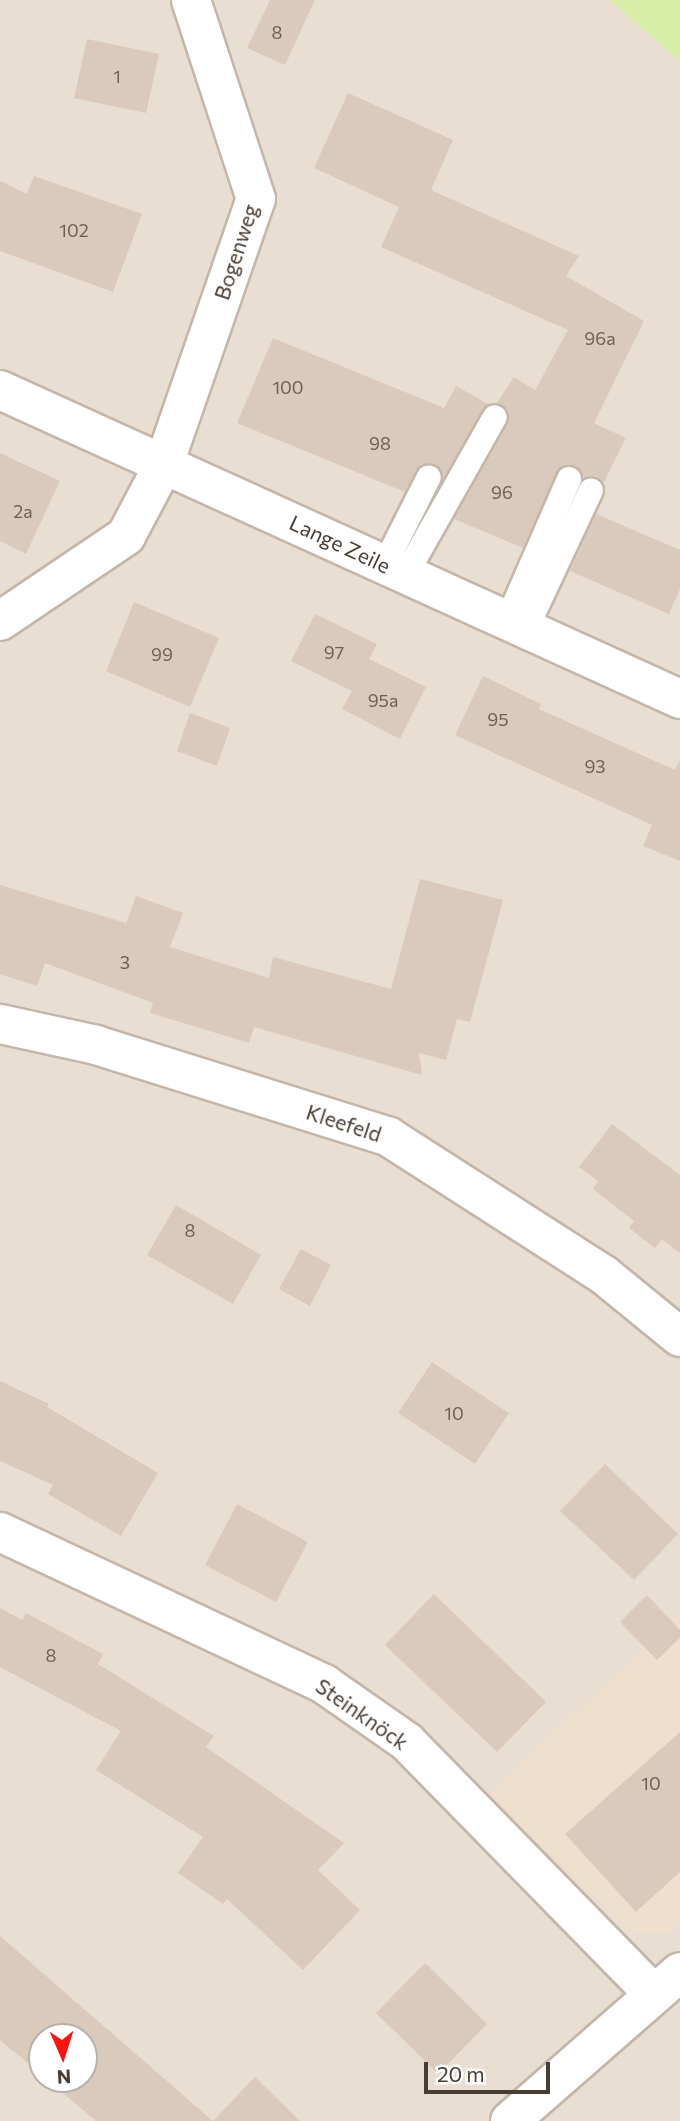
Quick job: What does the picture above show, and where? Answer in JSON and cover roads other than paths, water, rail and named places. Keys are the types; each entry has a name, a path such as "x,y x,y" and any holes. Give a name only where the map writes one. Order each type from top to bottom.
{"street":[{"name":"Bogenweg","path":"0,621 126,536 164,464 256,199 191,0"},
{"name":"Lange Zeile","path":"0,390 680,699"},
{"name":"Kleefeld","path":"0,1024 96,1045 389,1137 604,1275 680,1337"},
{"name":"Steinknöck","path":"0,1532 324,1684 396,1735 667,1983"},
{"path":"510,2121 667,1983"}],"lane":[{"path":"396,569 495,417"},
{"path":"396,569 429,477"},
{"path":"517,625 580,485"}]}
